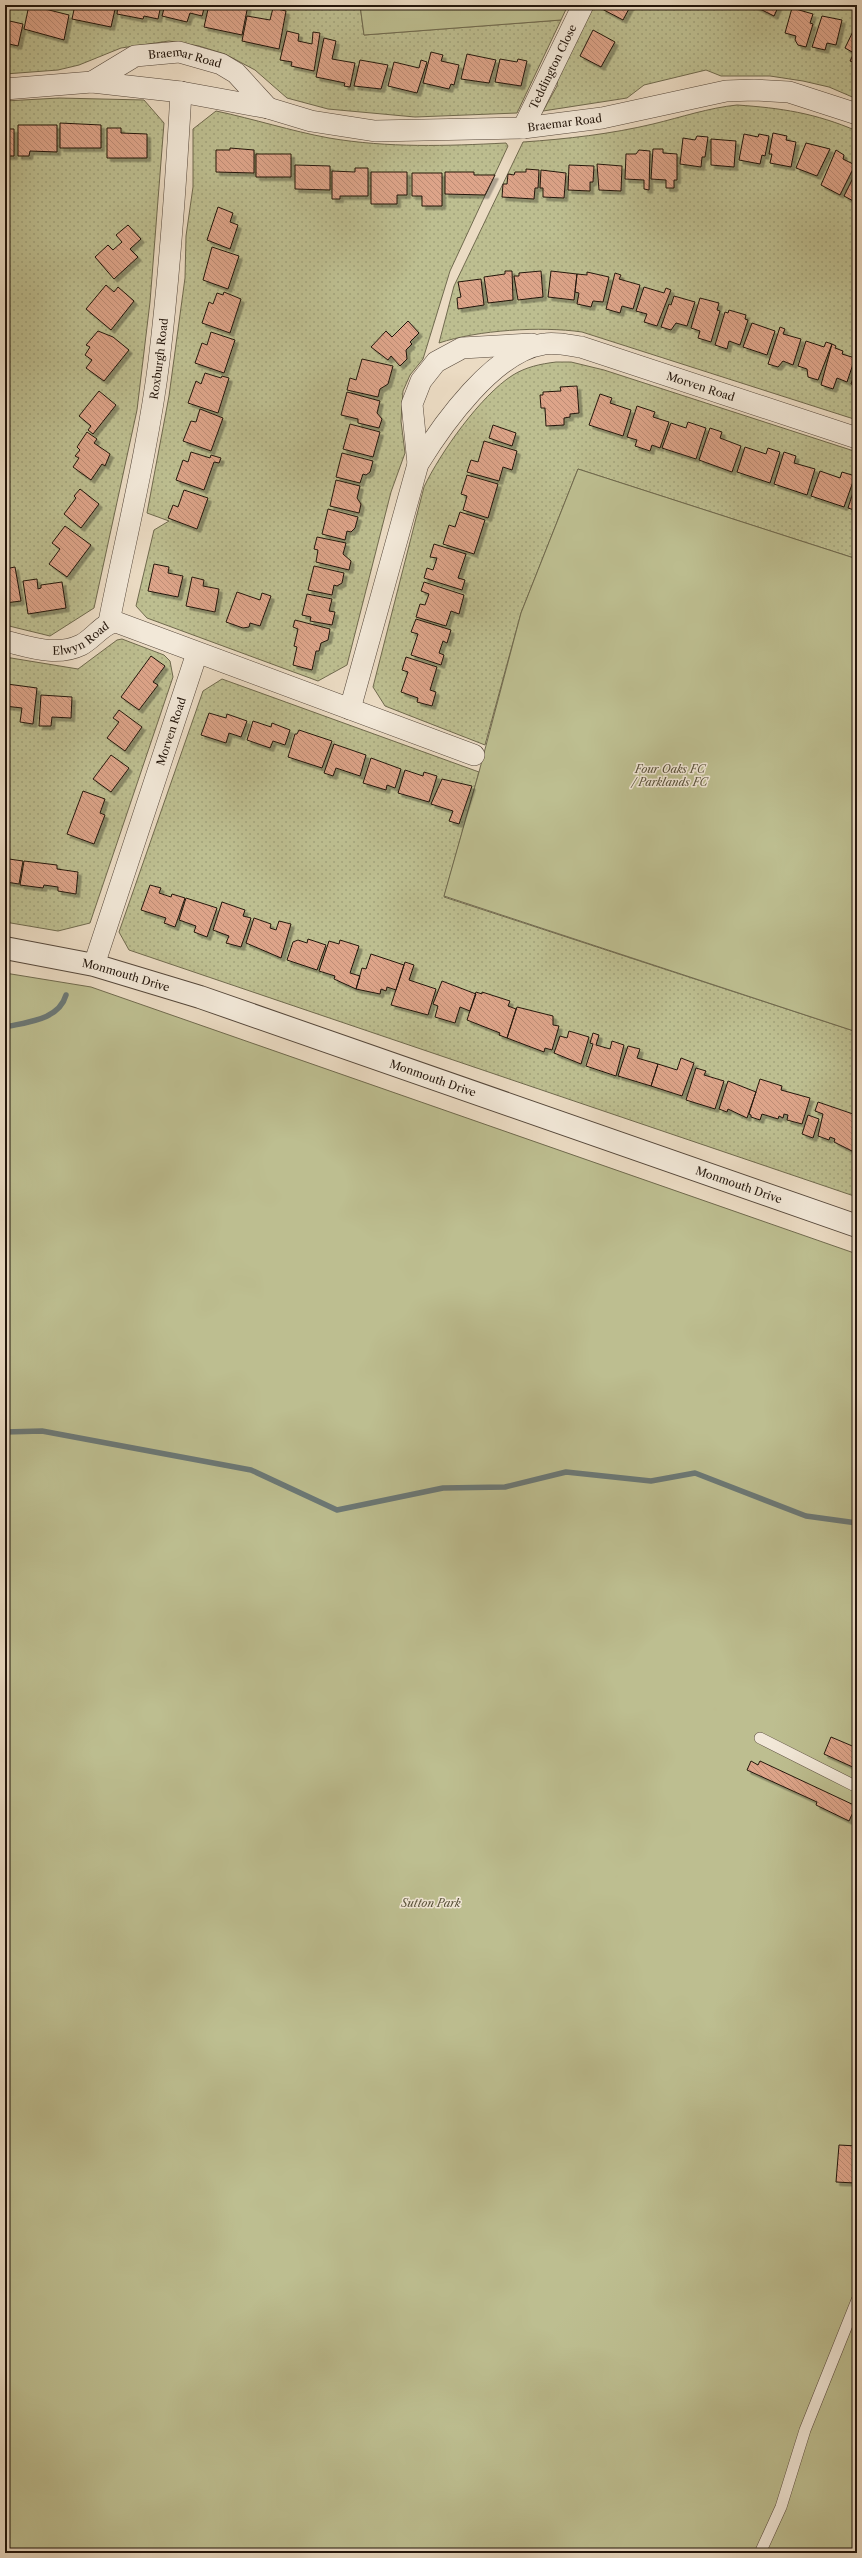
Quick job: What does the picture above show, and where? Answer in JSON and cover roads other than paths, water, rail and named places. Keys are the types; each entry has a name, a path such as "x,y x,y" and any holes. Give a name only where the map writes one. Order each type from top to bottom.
{"street":[{"name":"Teddington Close","path":"523,128 583,5"},
{"name":"Braemar Road","path":"92,82 135,56 179,52 214,62 236,73 268,108"},
{"name":"Braemar Road","path":"5,89 92,82 181,92 268,108 311,120 374,131 523,128 602,118 726,91 754,90 789,92 857,114"},
{"name":"Roxburgh Road","path":"109,622 149,426 159,361 173,226 181,92"},
{"name":"Morven Road","path":"418,464 412,404 421,381 436,362 462,348 542,344 580,347 857,438"},
{"name":"Morven Road","path":"350,709 418,464 439,430 475,388 511,358 542,344"},
{"name":"Elwyn Road","path":"5,641 49,651 63,650 80,645 109,622 130,626 197,653"},
{"name":"Morven Road","path":"94,965 197,653"},
{"path":"197,653 474,755"},
{"name":"Monmouth Drive","path":"5,948 94,965 147,980 306,1033 857,1226"}],"lane":[{"path":"760,1738 857,1787"},
{"path":"760,2553 781,2507 804,2430 857,2300"}],"waterway":[{"path":"5,1027 32,1021 49,1015 57,1010 66,995"},
{"path":"5,1432 42,1431 251,1470 337,1510 443,1488 505,1487 566,1472 651,1481 695,1473 806,1516 857,1523"}],"park label":[{"name":"Four Oaks FC / Parklands FC","path":"670,775"},
{"name":"Sutton Park","path":"431,1903"}]}
